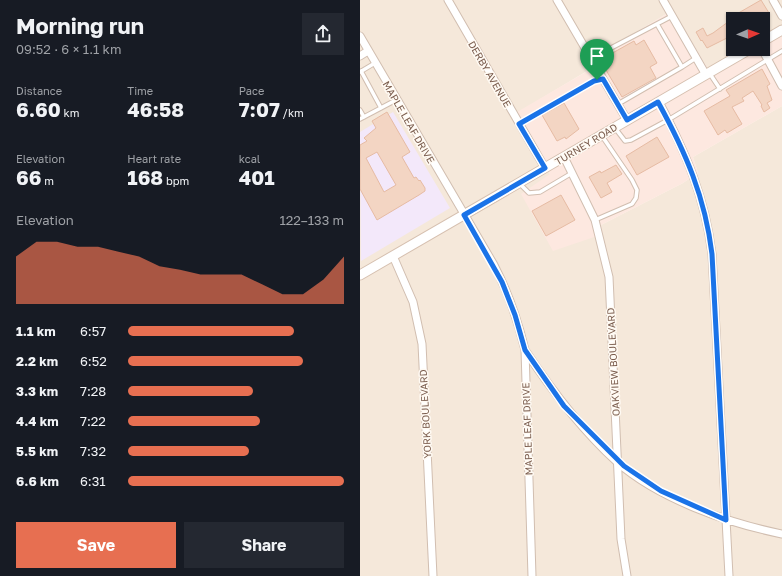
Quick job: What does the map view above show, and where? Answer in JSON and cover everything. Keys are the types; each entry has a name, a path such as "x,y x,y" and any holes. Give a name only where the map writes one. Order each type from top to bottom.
{"main road":[{"path":"770,37 782,30"},
{"name":"TURNEY ROAD","path":"360,275 738,56"}],"street":[{"name":"DERBY AVENUE","path":"448,0 545,168"},
{"path":"557,0 627,120"},
{"path":"663,0 696,58 708,74"},
{"path":"772,0 782,16"},
{"name":"MAPLE LEAF DRIVE","path":"360,36 502,282 515,315 525,350 532,576"},
{"path":"360,56 368,51"},
{"path":"766,56 782,86"},
{"path":"658,102 691,166 702,200 709,229 712,254 729,576"},
{"name":"OAKVIEW BOULEVARD","path":"564,157 595,220 609,277 621,538 627,576"},
{"name":"YORK BOULEVARD","path":"393,256 413,302 422,344 433,576"},
{"path":"525,350 564,406 618,462 661,491 726,520 782,534"}],"lane":[{"path":"591,58 672,16"},
{"path":"657,24 682,67"},
{"path":"614,127 622,139 628,140 668,120 782,51"},
{"path":"618,104 696,58"},
{"path":"375,63 360,71 381,108"},
{"path":"708,74 720,89"},
{"path":"519,124 594,81 603,79"},
{"path":"360,119 396,100"},
{"path":"360,110 364,117"},
{"path":"595,220 632,204 636,198 637,190 632,180 601,135"},
{"path":"519,183 525,191 532,194 540,192 572,174"}],"shaded area":[{"path":"360,0 782,0 782,25 770,32 770,12 726,12 726,56 730,56 708,69 673,10 586,62 592,68 517,113 550,174 601,225 683,183 698,173 693,157 782,106 782,576 360,576"},
{"path":"673,10 708,69 730,56 770,56 770,32 782,25 782,106 693,157 698,173 683,183 601,225 603,234 553,251 521,194 550,174 517,112 591,69 586,62"},
{"path":"393,112 450,208 361,261 360,132"}],"building":[{"path":"761,0 768,12 740,12"},
{"path":"726,23 726,38 707,48 696,32 703,28 707,36"},
{"path":"644,40 657,63 650,67 656,78 622,97 600,60 634,41 636,45"},
{"path":"762,69 770,84 767,86 772,100 767,103 770,108 764,112 761,106 762,105 753,91 742,98 744,101 732,107 742,124 727,133 725,130 718,135 704,111 730,96 726,90"},
{"path":"564,103 579,129 566,139 565,137 557,141 542,115"},
{"path":"387,112 410,152 402,157 414,178 416,177 419,181 420,180 425,188 425,191 419,195 377,220 360,189 360,145 367,141 364,138 376,128 372,121","holes":["377,152 396,185 384,192 366,158"]},
{"path":"657,137 669,157 637,175 626,156"},
{"path":"616,165 622,174 607,183 612,192 601,198 589,177 600,171 601,173"},
{"path":"561,195 575,220 546,236 532,211"}],"route":[{"path":"603,79 627,120 658,102 691,166 702,200 709,229 712,254 726,520 677,499 638,477 618,462 578,423 550,389 525,350 509,297 494,266 464,215 545,168 519,124 583,86 597,80 603,79"}]}
